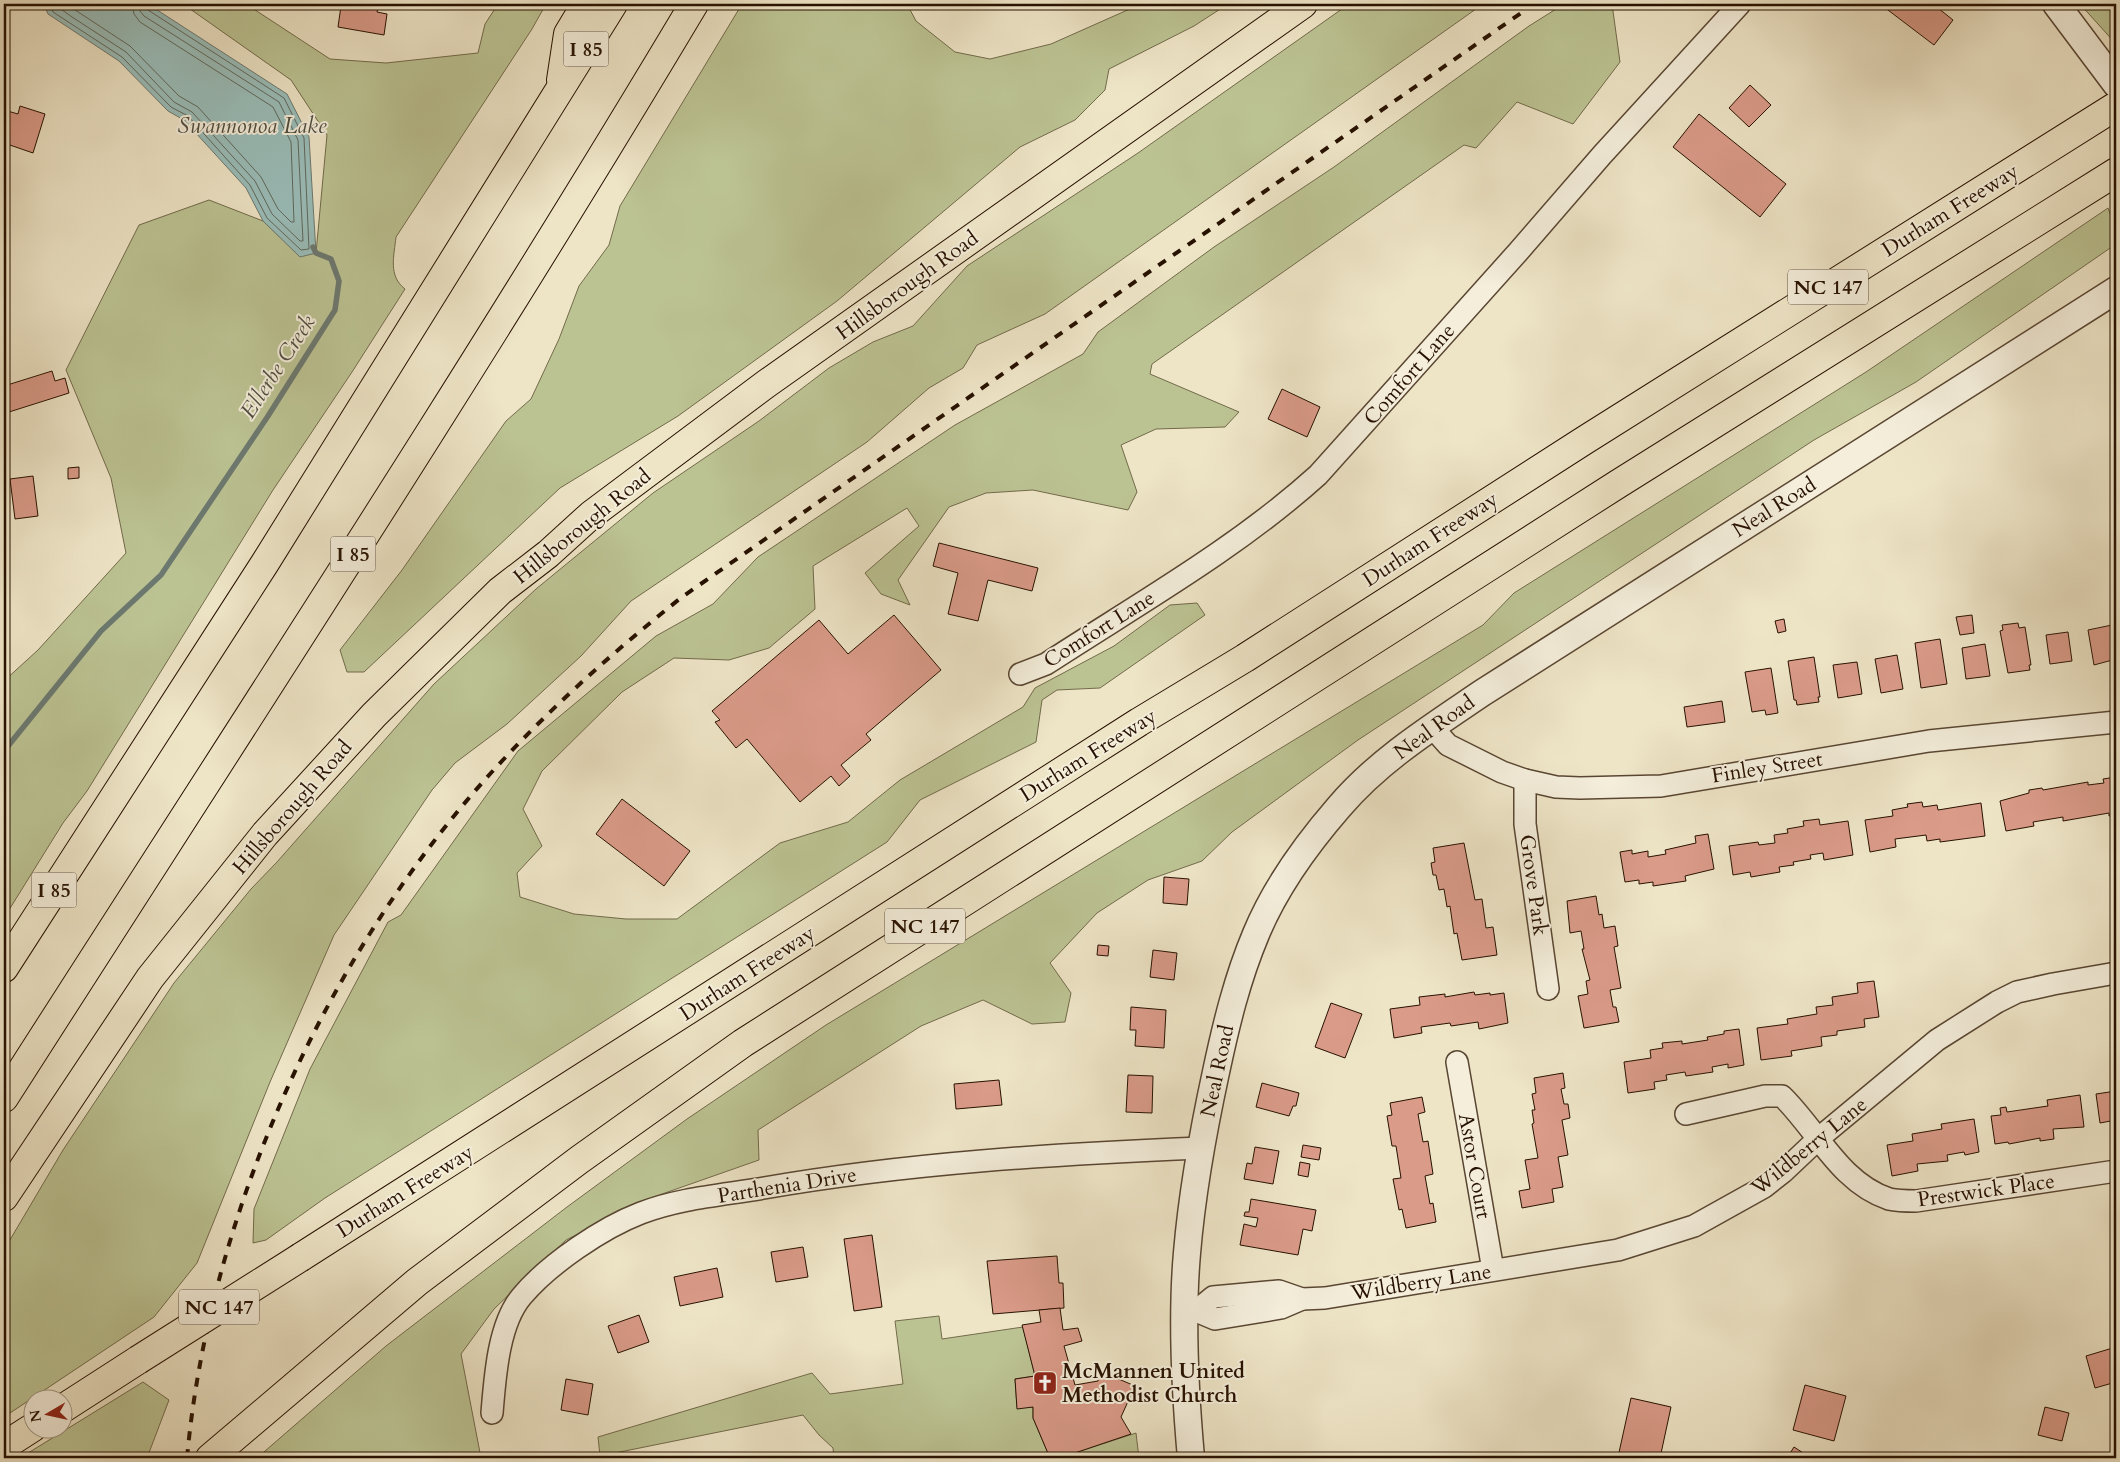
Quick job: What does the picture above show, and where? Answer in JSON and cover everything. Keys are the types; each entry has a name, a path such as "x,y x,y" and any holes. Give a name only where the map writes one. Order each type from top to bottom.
{"main road":[{"path":"558,94 568,34 586,4"},
{"name":"I 85","path":"4,968 265,563 613,4"},
{"name":"I 85","path":"4,1098 444,413 593,174 694,4"},
{"name":"Hillsborough Road","path":"4,1197 150,978 248,855 374,715 500,591 548,554 591,515 766,384 1303,4"},
{"name":"Durham Freeway","path":"72,1403 1139,722 1245,658 1585,440 2116,106"},
{"name":"NC 147","path":"210,1458 417,1282 579,1160 743,1043 1602,494 2106,178"},
{"path":"4,1446 22,1434"}],"street":[{"name":"Comfort Lane","path":"1020,674 1046,664 1224,549 1281,508 1318,475 1518,252 1602,155 1740,4"},
{"path":"2056,4 2116,84"},
{"name":"Neal Road","path":"1191,1458 1186,1404 1190,1311 1186,1254 1207,1113 1230,1009 1246,960 1268,909 1287,876 1339,807 1362,782 1432,727 2116,290"},
{"name":"Finley Street","path":"1432,727 1448,745 1502,772 1525,780 1564,787 1661,786 1929,740 2116,722"},
{"name":"Grove Park","path":"1525,780 1525,824 1548,989"},
{"name":"Wildberry Lane","path":"1190,1311 1215,1319 1281,1308 1302,1299 1325,1298 1618,1250 1694,1226 1764,1187 1819,1138 1937,1040 1997,1002 2017,992 2116,973"},
{"name":"Astor Court","path":"1457,1062 1493,1270"},
{"name":"Prestwick Place","path":"1686,1114 1765,1096 1782,1096 1819,1138 1849,1177 1868,1190 1891,1199 1916,1201 2116,1171"},
{"name":"Parthenia Drive","path":"492,1412 504,1332 510,1316 521,1297 557,1265 595,1236 641,1213 710,1196 789,1183 897,1169 1106,1152 1202,1148"}],"green space":[{"path":"183,4 246,4 330,59 386,63 478,53 485,24 498,4 546,4 532,29 396,237 393,258 394,272 396,278 405,289 273,490 87,791 63,823 4,918 4,681 38,650 126,553 111,478 66,370 139,225 209,200 263,221 300,256 316,253 327,135 291,80"},
{"path":"742,4 907,4 916,21 955,52 990,59 1051,44 1141,4 1228,4 1194,26 1109,69 1105,90 1075,120 1020,147 837,301 678,416 560,488 364,672 347,672 340,650 402,570 506,421 531,399 559,339 579,286 609,245 620,206"},
{"path":"1349,4 1483,4 1045,314 977,345 963,368 929,388 867,442 631,601 581,656 507,724 455,763 432,790 334,935 270,1082 197,1263 154,1317 44,1390 22,1390 22,1405 4,1417 4,1250 63,1150 174,983 251,889 434,684 536,589 653,493 759,421 829,368 873,342 913,326 967,266 1138,153"},
{"path":"1564,4 1612,4 1620,62 1573,124 1517,102 1476,148 1464,145 1152,364 1150,374 1239,412 1225,427 1156,429 1121,445 1137,492 1128,510 1033,490 986,493 949,507 898,580 910,605 881,594 865,573 919,526 907,508 813,566 815,609 769,648 729,660 674,658 622,692 542,771 523,809 542,846 517,873 520,897 574,914 626,919 677,919 780,843 848,822 900,780 1023,707 1035,688 1114,646 1170,605 1197,603 1205,615 1100,688 1057,690 1042,700 1036,742 920,800 887,842 325,1198 266,1240 253,1243 254,1209 310,1069 388,922 401,915 518,751 656,636 713,604 758,557 955,425 1083,354 1098,332 1214,247 1334,167 1529,26"},
{"path":"2080,4 2116,4 2116,44"},
{"path":"2108,208 2116,230 2116,244 1916,382 1814,440 1358,740 1232,832 1202,861 1148,880 1097,913 1050,963 1071,993 1065,1022 1032,1024 983,1000 921,1026 758,1130 759,1160 645,1200 566,1240 494,1309 461,1354 481,1458 257,1458 386,1346 567,1207 687,1119 826,1025 1483,625 1514,593 1866,372"},
{"path":"939,1316 942,1339 1023,1327 1035,1376 1015,1379 1017,1407 1033,1407 1033,1418 1050,1458 834,1458 833,1448 819,1435 803,1415 600,1456 598,1437 812,1373 830,1394 903,1384 895,1321"},
{"path":"143,1382 169,1400 147,1458 20,1458 49,1440 72,1440 72,1426"},
{"path":"1136,1433 1139,1458 1059,1458"}],"water":[{"name":"Swannonoa Lake","path":"44,4 150,4 287,94 309,137 316,253 300,257 263,221 246,188 184,120 168,111 119,61 48,14"}],"building":[{"path":"353,4 378,7 377,12 387,14 384,35 338,27 341,6 352,7"},
{"path":"1880,4 1933,4 1953,20 1934,45"},
{"path":"1750,85 1771,105 1749,127 1729,108"},
{"path":"20,106 45,114 33,153 4,143 4,110 18,114"},
{"path":"1699,114 1786,184 1760,217 1673,147"},
{"path":"52,371 55,381 65,378 69,393 9,412 4,397 4,386"},
{"path":"1282,389 1320,407 1307,437 1268,419"},
{"path":"79,467 79,478 68,479 68,468"},
{"path":"33,476 38,516 15,519 10,479"},
{"path":"939,543 1038,568 1032,591 988,580 978,621 948,614 958,573 933,566"},
{"path":"894,615 941,670 866,734 871,740 841,765 850,776 839,786 831,776 800,802 747,739 736,748 715,722 720,720 712,711 819,620 848,654"},
{"path":"1972,615 1974,633 1960,635 1956,617"},
{"path":"1784,619 1786,631 1778,633 1775,621"},
{"path":"2018,623 2019,628 2025,627 2031,665 2029,665 2030,670 2008,673 2000,631 2003,630 2002,625"},
{"path":"2112,625 2116,659 2094,665 2088,630"},
{"path":"2068,632 2072,661 2050,664 2046,635"},
{"path":"1940,639 1947,684 1921,688 1915,643"},
{"path":"1985,644 1990,676 1966,679 1962,648"},
{"path":"1897,655 1903,689 1881,693 1875,659"},
{"path":"1814,657 1820,697 1818,697 1819,702 1797,705 1796,700 1794,700 1788,661"},
{"path":"1857,662 1862,694 1838,698 1833,665"},
{"path":"1771,668 1778,713 1766,715 1765,710 1752,712 1745,672"},
{"path":"1722,701 1725,722 1687,727 1684,707"},
{"path":"2116,777 2116,815 2109,816 2109,813 2063,821 2063,817 2033,822 2034,826 2006,831 2000,801 2029,793 2029,790 2042,788 2043,790 2088,782 2088,785 2104,783 2103,779"},
{"path":"622,799 690,851 664,886 596,834"},
{"path":"1922,802 1923,807 1937,805 1938,810 1981,803 1985,836 1940,842 1940,839 1927,841 1926,835 1895,839 1896,847 1870,852 1865,820 1893,816 1892,810 1908,807 1907,804"},
{"path":"1819,819 1820,825 1848,821 1853,855 1824,860 1823,853 1810,855 1811,859 1793,862 1794,865 1779,867 1780,872 1751,877 1750,872 1733,875 1729,846 1758,842 1759,845 1775,843 1774,835 1788,833 1787,829 1804,826 1803,821"},
{"path":"1708,834 1714,869 1685,876 1686,881 1653,886 1653,882 1639,884 1639,880 1625,882 1620,852 1632,850 1632,854 1648,851 1648,857 1666,854 1665,850 1696,843 1695,836"},
{"path":"1464,843 1475,900 1482,899 1486,928 1493,927 1497,955 1462,960 1457,933 1454,934 1450,906 1447,907 1444,889 1439,890 1431,863 1435,862 1433,848"},
{"path":"1164,877 1189,879 1187,905 1163,903"},
{"path":"1596,896 1599,915 1602,914 1604,928 1615,926 1618,946 1614,947 1621,988 1610,990 1613,1007 1616,1007 1619,1022 1584,1028 1578,996 1588,994 1586,981 1590,980 1582,949 1584,949 1581,931 1570,933 1567,901"},
{"path":"1098,945 1109,946 1108,956 1097,955"},
{"path":"1153,950 1177,953 1174,980 1150,977"},
{"path":"1874,981 1879,1017 1864,1019 1865,1027 1837,1031 1837,1035 1821,1037 1822,1046 1791,1051 1792,1056 1761,1060 1757,1028 1788,1024 1787,1019 1817,1014 1816,1007 1833,1005 1832,997 1858,993 1857,983"},
{"path":"1474,992 1475,995 1504,993 1508,1023 1479,1029 1478,1022 1451,1026 1450,1023 1421,1027 1422,1033 1394,1038 1390,1009 1420,1005 1419,997 1445,994 1445,997"},
{"path":"1331,1003 1362,1014 1345,1058 1315,1047"},
{"path":"1131,1007 1166,1010 1164,1048 1135,1046 1136,1030 1130,1030"},
{"path":"1739,1029 1744,1065 1728,1068 1728,1064 1712,1067 1713,1072 1686,1076 1685,1072 1666,1075 1667,1080 1654,1082 1655,1089 1628,1093 1624,1062 1651,1058 1650,1050 1663,1048 1662,1043 1682,1041 1682,1044 1708,1040 1707,1037 1724,1034 1724,1031"},
{"path":"1563,1073 1565,1088 1561,1089 1564,1104 1568,1104 1570,1118 1562,1120 1568,1155 1558,1157 1563,1187 1552,1189 1554,1202 1522,1208 1519,1191 1530,1189 1525,1160 1538,1158 1532,1124 1534,1123 1532,1110 1535,1110 1532,1094 1536,1093 1534,1078"},
{"path":"1128,1075 1153,1076 1152,1113 1126,1112"},
{"path":"999,1080 1002,1105 956,1109 954,1084"},
{"path":"1262,1083 1299,1093 1296,1106 1293,1106 1289,1116 1256,1107"},
{"path":"2116,1091 2116,1120 2100,1123 2096,1094"},
{"path":"2080,1095 2084,1127 2053,1129 2054,1139 2040,1141 2040,1138 2009,1144 2008,1142 1995,1144 1991,1116 2001,1115 2000,1108 2006,1107 2007,1112 2048,1106 2047,1100"},
{"path":"1422,1097 1425,1112 1418,1114 1423,1142 1428,1141 1433,1174 1425,1176 1430,1204 1433,1203 1436,1222 1406,1228 1402,1209 1399,1210 1393,1179 1401,1178 1396,1146 1392,1146 1387,1116 1392,1115 1390,1103"},
{"path":"1974,1119 1979,1152 1965,1155 1964,1152 1947,1155 1948,1161 1917,1164 1918,1171 1892,1176 1887,1145 1913,1141 1912,1134 1942,1129 1941,1124"},
{"path":"1303,1145 1321,1148 1319,1160 1301,1157"},
{"path":"1255,1147 1279,1151 1273,1184 1244,1179 1247,1163 1252,1164"},
{"path":"1300,1162 1310,1164 1308,1177 1298,1175"},
{"path":"1251,1199 1316,1210 1312,1231 1303,1229 1298,1255 1240,1245 1244,1224 1256,1227 1258,1218 1244,1216 1245,1212 1249,1212"},
{"path":"872,1235 882,1307 854,1311 844,1239"},
{"path":"803,1247 808,1277 776,1282 771,1252"},
{"path":"1057,1256 1059,1283 1063,1283 1064,1308 993,1314 987,1261"},
{"path":"717,1268 723,1297 680,1306 674,1277"},
{"name":"McMannen United Methodist Church","path":"1060,1308 1063,1330 1078,1328 1082,1341 1064,1346 1075,1385 1098,1381 1100,1371 1135,1386 1121,1417 1131,1434 1060,1458 1050,1458 1033,1418 1033,1407 1017,1409 1015,1379 1035,1376 1022,1325 1041,1322 1039,1310"},
{"path":"639,1315 649,1342 618,1353 608,1326"},
{"path":"2116,1347 2116,1382 2095,1388 2086,1356"},
{"path":"566,1379 593,1384 588,1415 561,1410"},
{"path":"1805,1385 1846,1396 1834,1441 1793,1430"},
{"path":"1631,1398 1671,1407 1660,1458 1618,1457"},
{"path":"2045,1407 2069,1413 2062,1441 2038,1435"},
{"path":"1794,1447 1811,1458 1787,1458"}],"waterway":[{"name":"Ellerbe Creek","path":"4,751 101,631 161,575 268,416 335,310 339,281 331,259 316,253 313,247"}],"railway":[{"path":"187,1458 200,1366 221,1274 249,1183 285,1093 328,1006 377,923 431,845 512,750 582,682 682,597 1534,4"}],"place":[{"name":"McMannen United Methodist Church","path":"1045,1383"}]}
